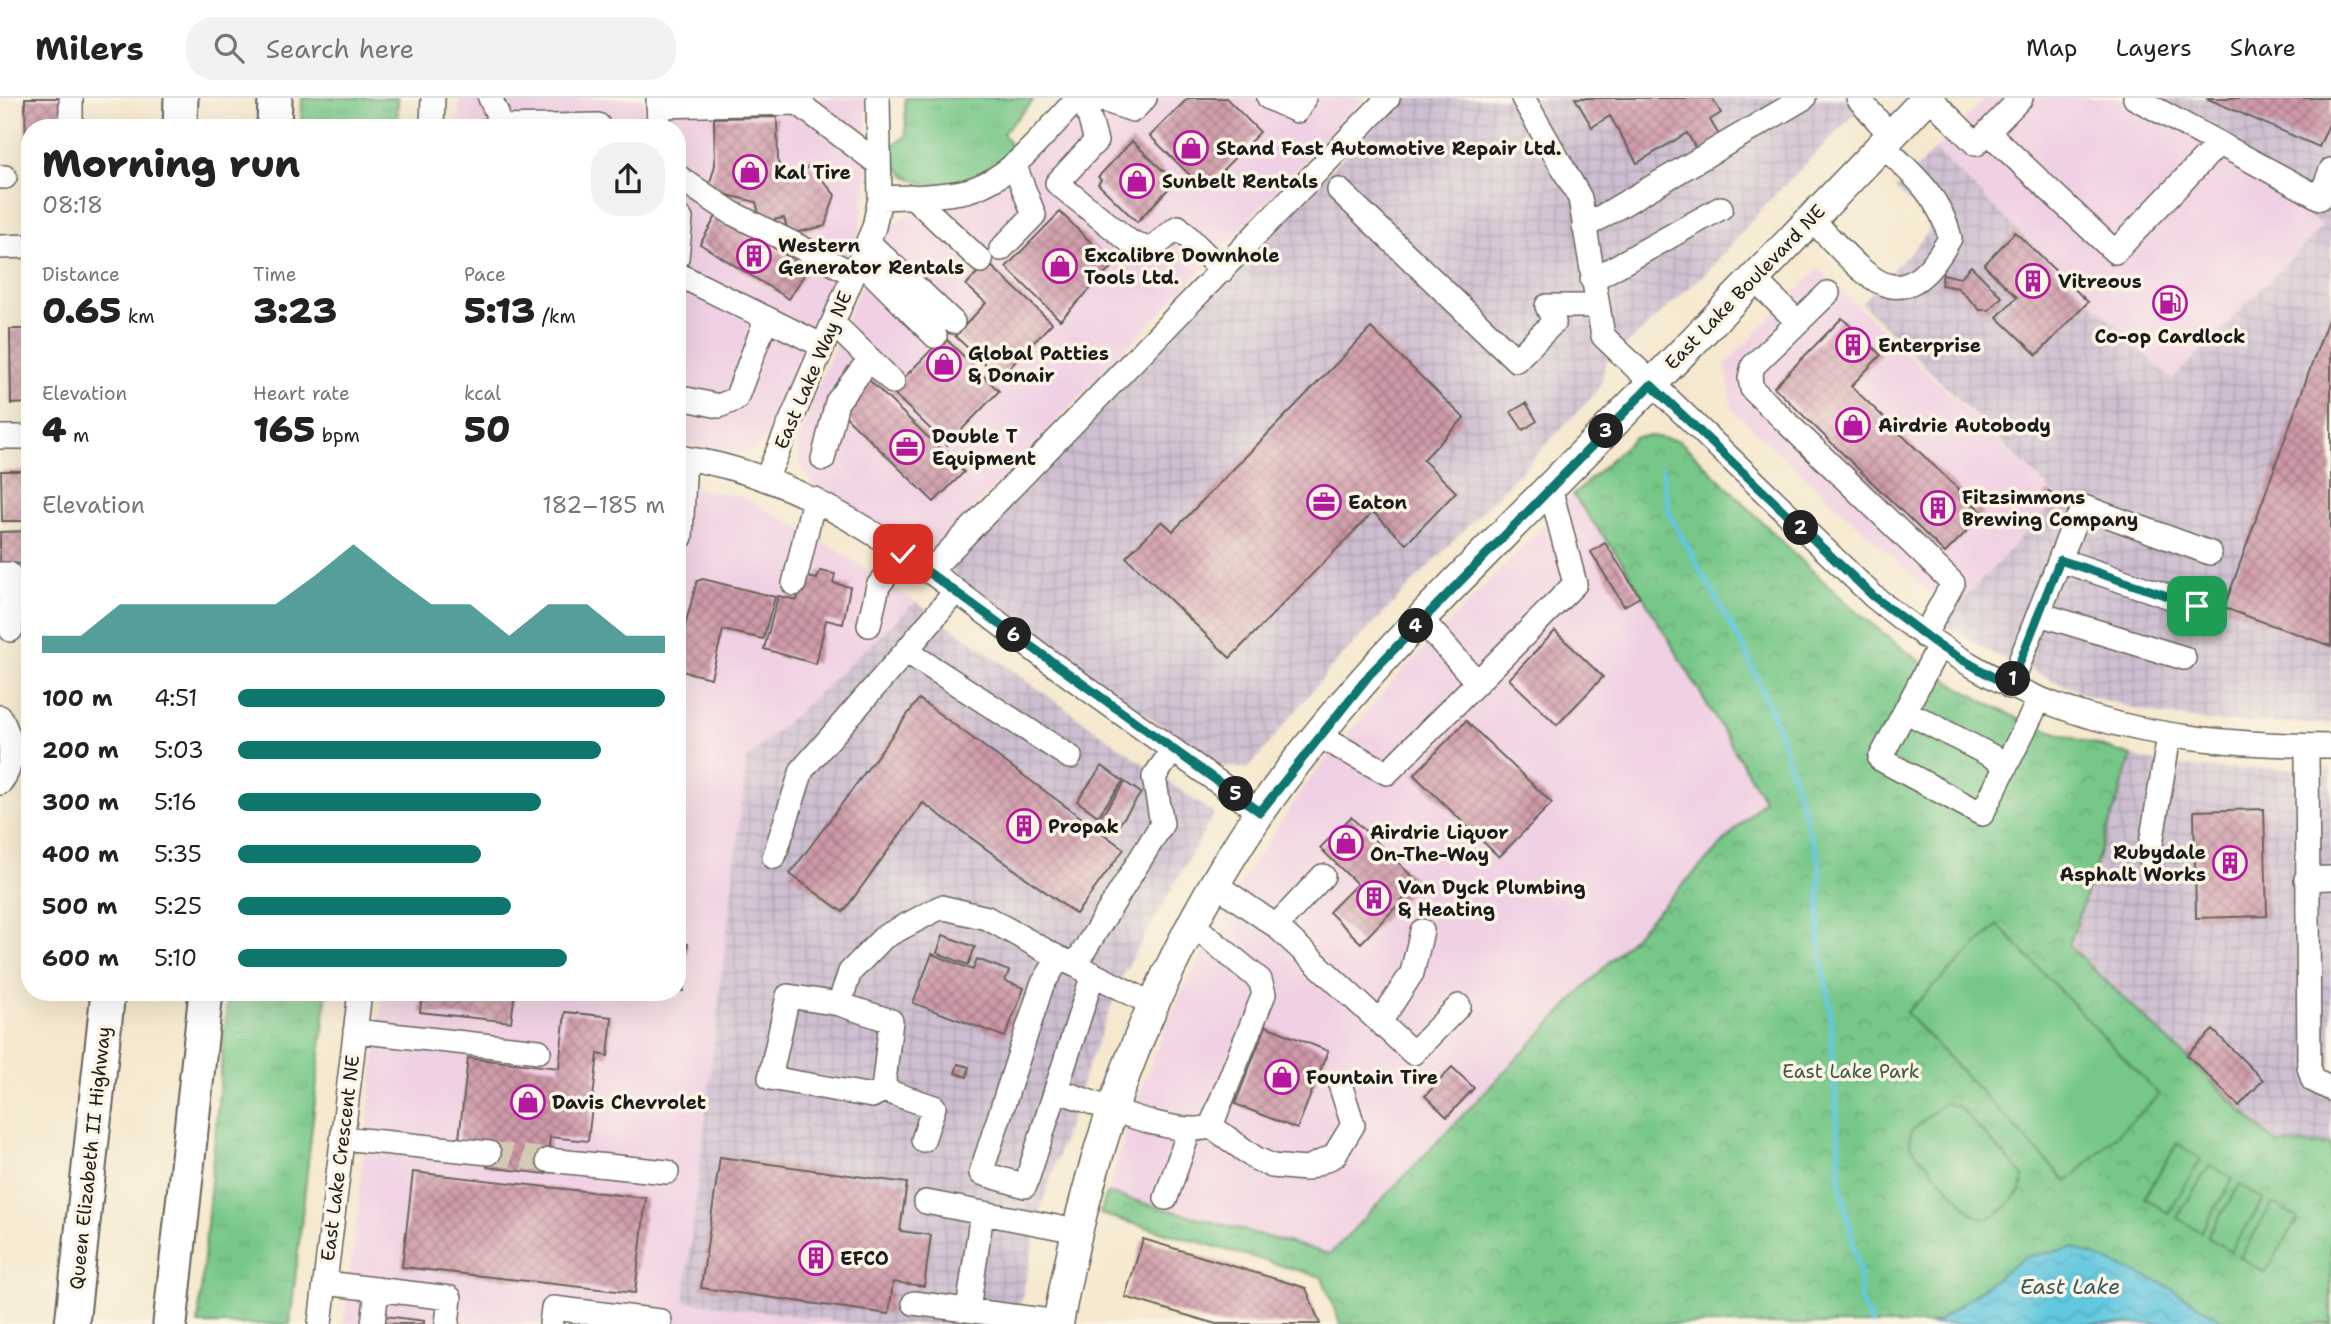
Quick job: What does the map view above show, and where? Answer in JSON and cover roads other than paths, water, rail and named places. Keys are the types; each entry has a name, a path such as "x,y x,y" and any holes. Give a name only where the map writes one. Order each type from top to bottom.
{"highway":[{"path":"180,119 181,98"},
{"path":"274,119 275,98"},
{"name":"Queen Elizabeth II Highway","path":"72,1324 107,1001"},
{"path":"170,1324 205,1001"}],"main road":[{"name":"East Lake Boulevard NE","path":"1058,1323 1077,1231 1111,1108 1153,1004 1192,924 1260,812 1370,674 1928,98"}],"street":[{"path":"71,98 71,119"},
{"path":"432,119 433,98"},
{"path":"490,98 497,119"},
{"name":"East Lake Way NE","path":"766,479 861,259 880,198 878,98"},
{"path":"880,198 963,192 980,187 1014,164 1077,98"},
{"path":"1084,98 1096,141 1057,183 1129,241 1150,250 1178,227 1222,271"},
{"path":"1097,98 1133,110 1145,98"},
{"path":"1269,98 1297,111 1304,98"},
{"path":"929,572 1388,98"},
{"path":"1523,98 1580,198 1603,336 1873,596 1932,641 2010,687 2039,700 2113,725 2205,742 2331,746"},
{"path":"1584,227 1804,98"},
{"path":"1811,219 1879,284 1896,289 1913,284 1938,260 1950,238 1945,217 1886,140 1858,98"},
{"path":"1928,98 1976,144 2021,98"},
{"path":"2135,98 2217,145 2320,198 2331,170"},
{"path":"658,111 798,103 811,106 879,164"},
{"path":"1988,132 2115,253 2217,145"},
{"path":"1001,249 1034,215 1014,164"},
{"path":"686,182 732,213 861,259 953,322"},
{"path":"1339,190 1516,360 1554,322 1547,306 1597,306"},
{"path":"912,197 981,261"},
{"path":"1592,280 1721,208"},
{"path":"0,247 21,246"},
{"path":"861,259 935,336"},
{"path":"1754,278 1798,322"},
{"path":"686,279 823,346"},
{"path":"1828,293 1753,366 1750,378 1752,389 1953,583 1905,711 1880,759 1982,814 2039,700"},
{"path":"686,399 719,406 736,399 766,319"},
{"path":"833,323 892,382"},
{"path":"823,458 837,402 870,359"},
{"path":"807,384 837,402"},
{"path":"0,437 21,437"},
{"path":"686,459 766,479 814,499 929,572 1260,812"},
{"path":"1319,736 1387,773 1576,584 1550,487"},
{"path":"794,584 814,499"},
{"path":"2010,687 2084,507 2210,553"},
{"path":"869,625 878,586 903,554"},
{"path":"2060,560 2197,606"},
{"path":"0,575 9,574 11,630"},
{"path":"774,857 802,770 955,592"},
{"path":"2039,614 2184,658"},
{"path":"1422,620 1477,682"},
{"path":"906,651 1070,757"},
{"path":"1905,711 2007,764"},
{"path":"0,717 7,729 11,749 10,764 0,783"},
{"path":"2149,856 2169,736"},
{"path":"2307,746 2309,1067 2313,1080 2331,1089"},
{"path":"1076,966 1042,985 981,1173 1025,1186 1056,1090 1076,966 1163,824 1154,777 1172,750"},
{"path":"1276,926 1322,876"},
{"path":"2306,879 2331,878"},
{"path":"1215,884 1276,926 1413,1053 1459,1006"},
{"path":"839,1004 850,972 884,937 941,907 987,918 1153,1004"},
{"path":"1166,1198 1264,994 1260,980 1192,924"},
{"path":"1380,1022 1412,973 1422,931"},
{"path":"883,1090 891,1021 839,1004 788,996 770,1077 872,1096 883,1090 934,1107 923,1140"},
{"name":"East Lake Crescent NE","path":"320,1324 359,1001"},
{"path":"355,1031 539,1051"},
{"path":"1056,1090 1111,1108 1200,1129 1272,1166 1305,1169 1334,1156 1353,1125 1340,1084"},
{"path":"342,1138 489,1153"},
{"path":"548,1160 667,1172"},
{"path":"926,1202 1077,1231"},
{"path":"968,1310 982,1213"},
{"path":"325,1283 450,1298 447,1324"},
{"path":"373,1324 377,1289"},
{"path":"914,1303 1058,1323"},
{"path":"551,1324 553,1308 660,1321 659,1324"}],"water":[{"name":"East Lake","path":"2074,1248 2162,1283 2229,1324 1928,1324 1938,1321 2025,1257"}],"waterway":[{"path":"1662,468 1669,514 1746,652 1778,727 1820,865 1819,938 1830,1007 1841,1186 1859,1271 1861,1302 1872,1324"}],"tunnel":[{"path":"489,1153 548,1160"}],"place":[{"name":"Stand Fast Automotive Repair Ltd.","path":"1191,148"},
{"name":"Kal Tire","path":"750,172"},
{"name":"Sunbelt Rentals","path":"1137,181"},
{"name":"Western Generator Rentals","path":"754,256"},
{"name":"Excalibre Downhole Tools Ltd.","path":"1060,266"},
{"name":"Vitreous","path":"2033,281"},
{"name":"Co-op Cardlock","path":"2170,303"},
{"name":"Enterprise","path":"1853,345"},
{"name":"Global Patties & Donair","path":"944,364"},
{"name":"Airdrie Autobody","path":"1853,425"},
{"name":"Double T Equipment","path":"907,447"},
{"name":"Eaton","path":"1324,502"},
{"name":"Fitzsimmons Brewing Company","path":"1938,508"},
{"name":"Propak","path":"1024,826"},
{"name":"Airdrie Liquor On-The-Way","path":"1346,843"},
{"name":"Rubydale Asphalt Works","path":"2230,863"},
{"name":"Van Dyck Plumbing & Heating","path":"1374,898"},
{"name":"Fountain Tire","path":"1282,1077"},
{"name":"Davis Chevrolet","path":"528,1102"},
{"name":"EFCO","path":"816,1258"}],"park label":[{"name":"East Lake Park","path":"1851,1071"}]}
